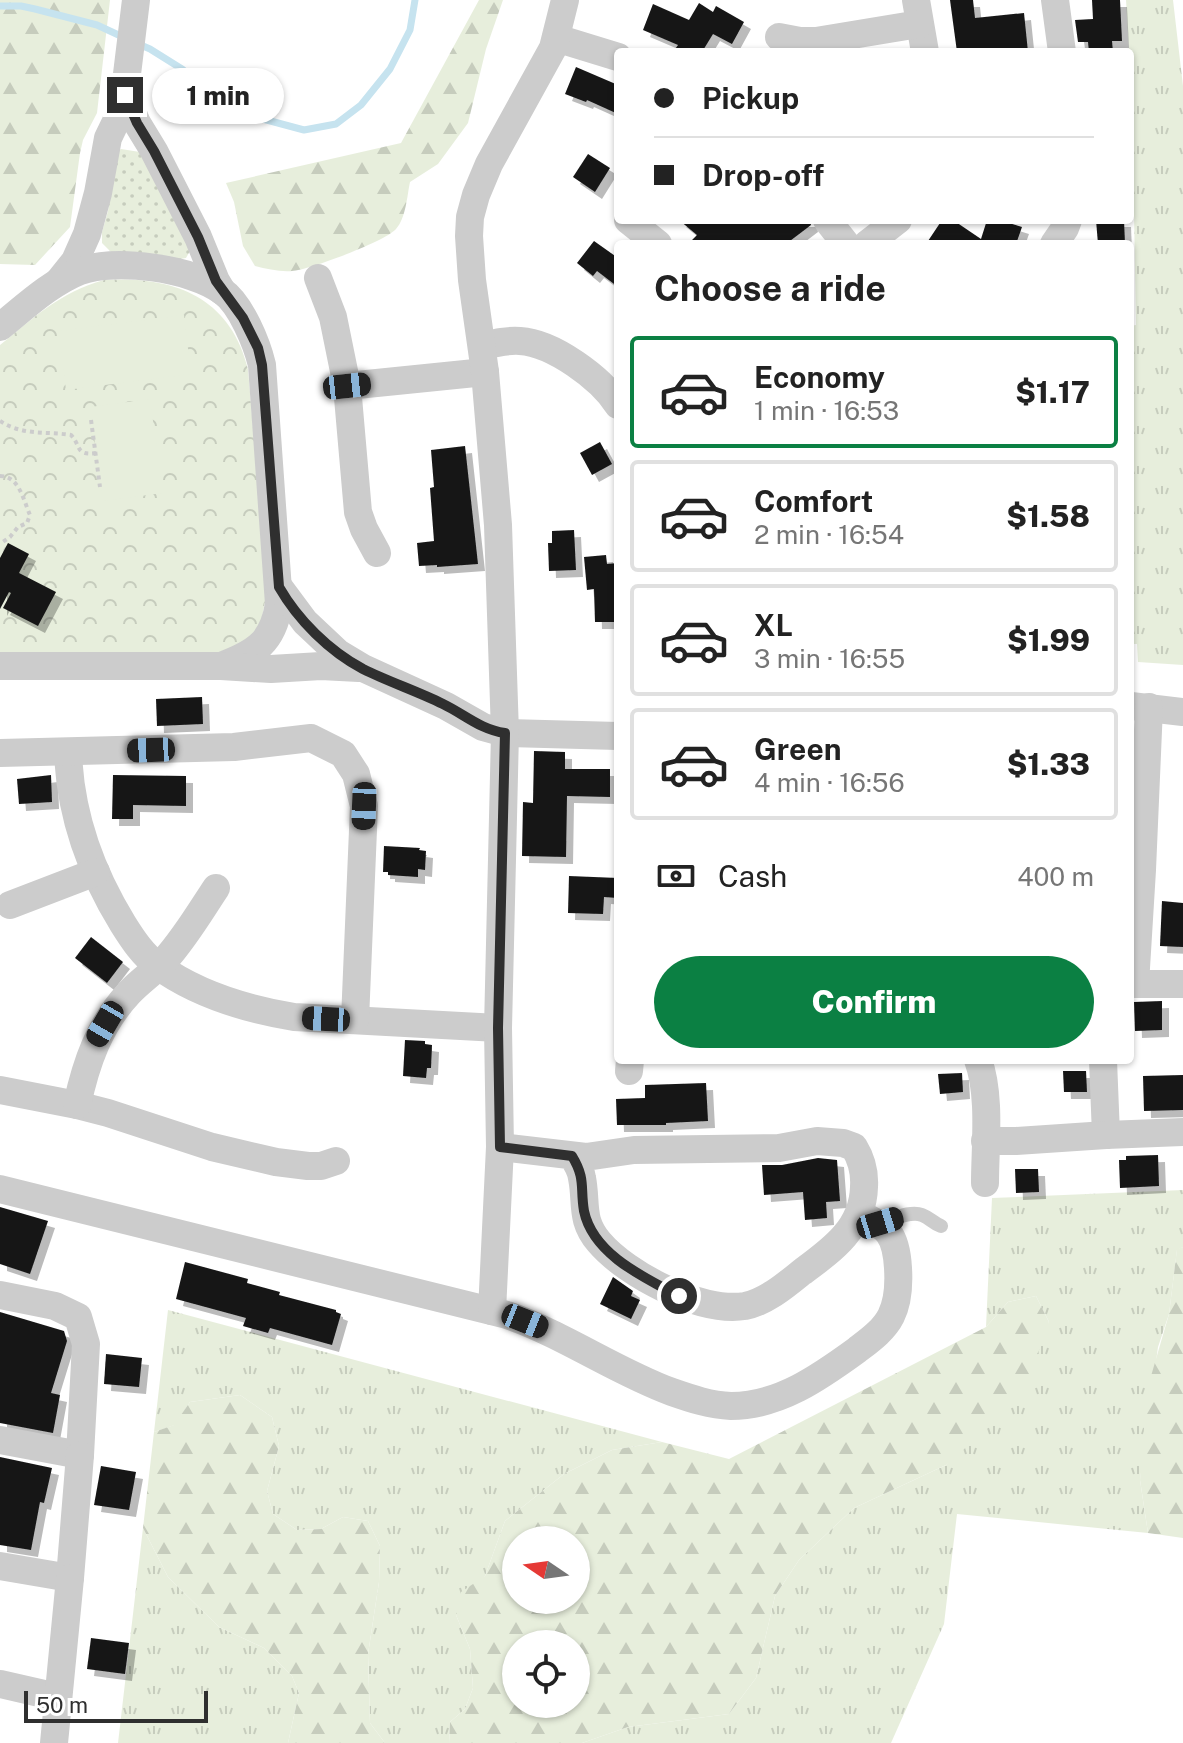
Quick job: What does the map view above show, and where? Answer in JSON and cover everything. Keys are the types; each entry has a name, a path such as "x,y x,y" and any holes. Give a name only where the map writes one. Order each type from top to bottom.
{"street":[{"path":"59,282 75,261 87,234 108,138 123,107 136,0"},
{"path":"492,1311 500,1147 498,1028 505,733 499,539 484,359 472,280 470,217 489,164 553,48 565,0"},
{"path":"1055,0 1062,48"},
{"path":"779,37 848,44 918,12 924,48"},
{"path":"556,38 614,56"},
{"path":"125,93 137,123 198,237 216,281 243,318 258,348 262,365 279,604 274,627 267,639 245,657 221,666"},
{"path":"633,224 653,240"},
{"path":"830,224 843,240"},
{"path":"872,240 893,224"},
{"path":"0,327 59,282 93,267 124,265 179,273 222,291"},
{"path":"318,278 333,317 347,386 358,512 377,553"},
{"path":"347,386 484,359 503,341 523,341 562,356 614,398"},
{"path":"279,587 293,609 338,653 483,727 505,733 614,736"},
{"path":"0,666 363,668"},
{"path":"1134,946 1139,706 1183,712"},
{"path":"0,753 234,747 311,738 343,754 356,774 364,806 355,1020"},
{"path":"68,752 76,815 88,854 133,941 158,967 186,983 241,1006 294,1017 498,1028"},
{"path":"10,905 96,872"},
{"path":"77,1105 89,1059 105,1024 128,994 174,949 216,888"},
{"path":"1134,984 1182,984"},
{"path":"979,1064 984,1086 985,1183"},
{"path":"1103,1064 1106,1135"},
{"path":"0,1090 108,1113 212,1147 276,1162 321,1166 336,1161"},
{"path":"985,1141 1183,1132"},
{"path":"0,1189 492,1311 542,1328 624,1372 710,1404 746,1405 767,1401 800,1388 873,1337 890,1317 898,1289 897,1257 888,1230 869,1219 864,1198 864,1172 854,1147 817,1141 779,1148 634,1150 593,1157 500,1147"},
{"path":"572,1156 582,1176 587,1222 597,1240 635,1271 679,1296 699,1303 744,1306 768,1296 834,1248 854,1225 869,1219"},
{"path":"0,1295 55,1306 78,1317 86,1344 80,1455 54,1743"},
{"path":"0,1440 80,1455"},
{"path":"0,1566 70,1578"},
{"path":"0,1684 57,1697"}],"lane":[{"path":"869,1219 915,1214 941,1226"}],"path":[{"path":"91,420 100,487"},
{"path":"0,421 23,432 71,435 82,453 96,453"},
{"path":"0,476 15,481 30,515 27,523 0,544"}],"green space":[{"path":"0,0 110,0 97,113 83,140 70,227 35,265 0,264"},
{"path":"479,0 503,0 486,49 468,123 438,164 410,182 404,213 396,229 363,247 301,269 283,271 255,266 243,246 234,202 226,183 401,143"},
{"path":"1126,0 1173,0 1183,86 1183,665 1138,662 1137,644 1134,644 1134,48 1129,48"},
{"path":"118,151 140,152 190,251 186,258 111,252 102,243"},
{"path":"104,280 153,282 195,296 213,308 228,324 248,369 267,592 259,632 230,652 0,655 0,345 61,299"},
{"path":"184,315 191,374 66,390 59,331"},
{"path":"150,399 163,493 103,501 90,407"},
{"path":"1183,1190 1183,1247 1177,1250 1169,1314 1158,1347 1140,1480 1148,1533 957,1514 944,1624 891,1743 582,1743 628,1727 729,1714 756,1678 775,1596 799,1560 854,1508 946,1465 1049,1322 1036,1296 1008,1302 986,1327 992,1198"},
{"path":"1183,1247 1183,1538 1148,1533 1140,1480 1147,1390 1169,1314 1177,1249"},
{"path":"1036,1296 1049,1322 1022,1398 946,1465 854,1508 799,1560 775,1596 756,1678 729,1714 628,1727 582,1743 449,1743 450,1722 465,1709 473,1688 470,1649 456,1615 461,1592 485,1576 502,1529 502,1614 590,1614 590,1526 503,1526 505,1521 564,1474 612,1450 662,1442 729,1459 986,1327 1008,1302"},
{"path":"168,1310 662,1442 612,1450 564,1474 505,1521 485,1576 456,1615 470,1649 473,1688 465,1709 450,1722 449,1743 385,1743 370,1723 368,1654 379,1582 380,1546 368,1521 343,1517 321,1529 297,1530 273,1514 267,1491 279,1446 272,1417 240,1395 190,1402 175,1425 154,1432"},
{"path":"240,1395 272,1417 279,1446 267,1491 273,1514 297,1530 321,1529 343,1517 368,1521 380,1546 379,1582 368,1654 370,1723 385,1743 288,1743 299,1693 292,1676 264,1648 219,1627 168,1577 143,1528 154,1432 174,1425 190,1402"},
{"path":"143,1528 168,1577 219,1627 264,1648 292,1676 299,1693 288,1743 118,1743"}],"building":[{"path":"950,0 973,0 975,18 1024,13 1028,48 956,48"},
{"path":"1092,0 1120,0 1122,41 1112,41 1113,48 1089,48 1088,42 1078,42 1075,20 1093,19"},
{"path":"699,3 713,12 716,6 744,22 732,44 713,34 704,48 676,48 678,45 643,30 653,4 689,20"},
{"path":"576,67 614,83 614,112 587,100 565,94"},
{"path":"588,154 610,168 595,192 573,177"},
{"path":"684,224 811,225 791,240 692,240 697,235"},
{"path":"939,224 959,224 981,239 986,224 1022,227 1017,240 929,240"},
{"path":"1096,224 1124,224 1125,240 1098,240"},
{"path":"594,241 614,255 614,284 597,271 593,276 577,263"},
{"path":"600,442 612,464 592,475 580,453"},
{"path":"465,446 478,564 419,566 417,543 434,541 431,450"},
{"path":"574,530 576,570 549,571 548,543 552,543 552,531"},
{"path":"8,543 29,554 19,573 56,592 38,626 3,608 9,592 0,609 0,558"},
{"path":"606,555 607,564 614,563 614,622 595,622 594,589 587,590 584,557"},
{"path":"202,697 203,724 157,726 156,699"},
{"path":"534,751 565,752 565,769 610,769 610,797 567,796 566,857 522,856 523,802 533,803"},
{"path":"51,775 52,802 19,804 17,779"},
{"path":"113,775 186,776 186,806 133,805 133,819 112,819"},
{"path":"384,846 426,851 425,870 418,869 418,877 388,875 388,872 383,872"},
{"path":"569,876 614,878 614,898 604,897 603,914 568,913"},
{"path":"1162,901 1183,903 1183,947 1160,946"},
{"path":"91,937 123,962 107,983 75,958"},
{"path":"1162,1001 1162,1030 1135,1031 1134,1002"},
{"path":"405,1040 425,1041 425,1044 432,1045 431,1068 427,1068 426,1078 403,1076"},
{"path":"1063,1071 1086,1071 1087,1092 1064,1092"},
{"path":"962,1073 963,1092 940,1094 938,1074"},
{"path":"1183,1075 1183,1110 1144,1111 1143,1076"},
{"path":"706,1083 708,1121 617,1125 616,1099 645,1098 645,1085"},
{"path":"1158,1155 1159,1186 1120,1188 1119,1160 1126,1160 1126,1156"},
{"path":"818,1158 837,1160 840,1201 826,1202 827,1218 805,1220 803,1192 764,1195 762,1165 782,1165"},
{"path":"1015,1169 1038,1169 1039,1192 1016,1193"},
{"path":"0,1207 48,1221 30,1274 0,1264"},
{"path":"185,1262 248,1279 247,1283 280,1292 279,1295 336,1310 341,1314 332,1345 270,1328 268,1333 243,1326 246,1318 176,1299"},
{"path":"613,1277 633,1291 631,1296 640,1300 631,1319 600,1304"},
{"path":"0,1312 64,1331 67,1341 51,1393 60,1395 53,1433 0,1423"},
{"path":"106,1354 142,1358 139,1387 104,1384"},
{"path":"0,1457 52,1468 44,1503 40,1502 31,1550 0,1545"},
{"path":"101,1466 136,1472 129,1510 94,1505"},
{"path":"91,1638 129,1643 125,1674 87,1669"}],"waterway":[{"path":"136,43 182,69 214,95 263,119 304,130 336,124 361,105 390,69 410,30 415,0"},
{"path":"0,6 35,9 97,25 125,38"}],"route":[{"path":"125,95 206,253 216,281 243,318 258,348 262,365 279,587 285,598 316,634 345,658 483,727 505,733 498,1028 500,1147 572,1156 582,1176 587,1222 597,1240 635,1271 679,1296"}]}
